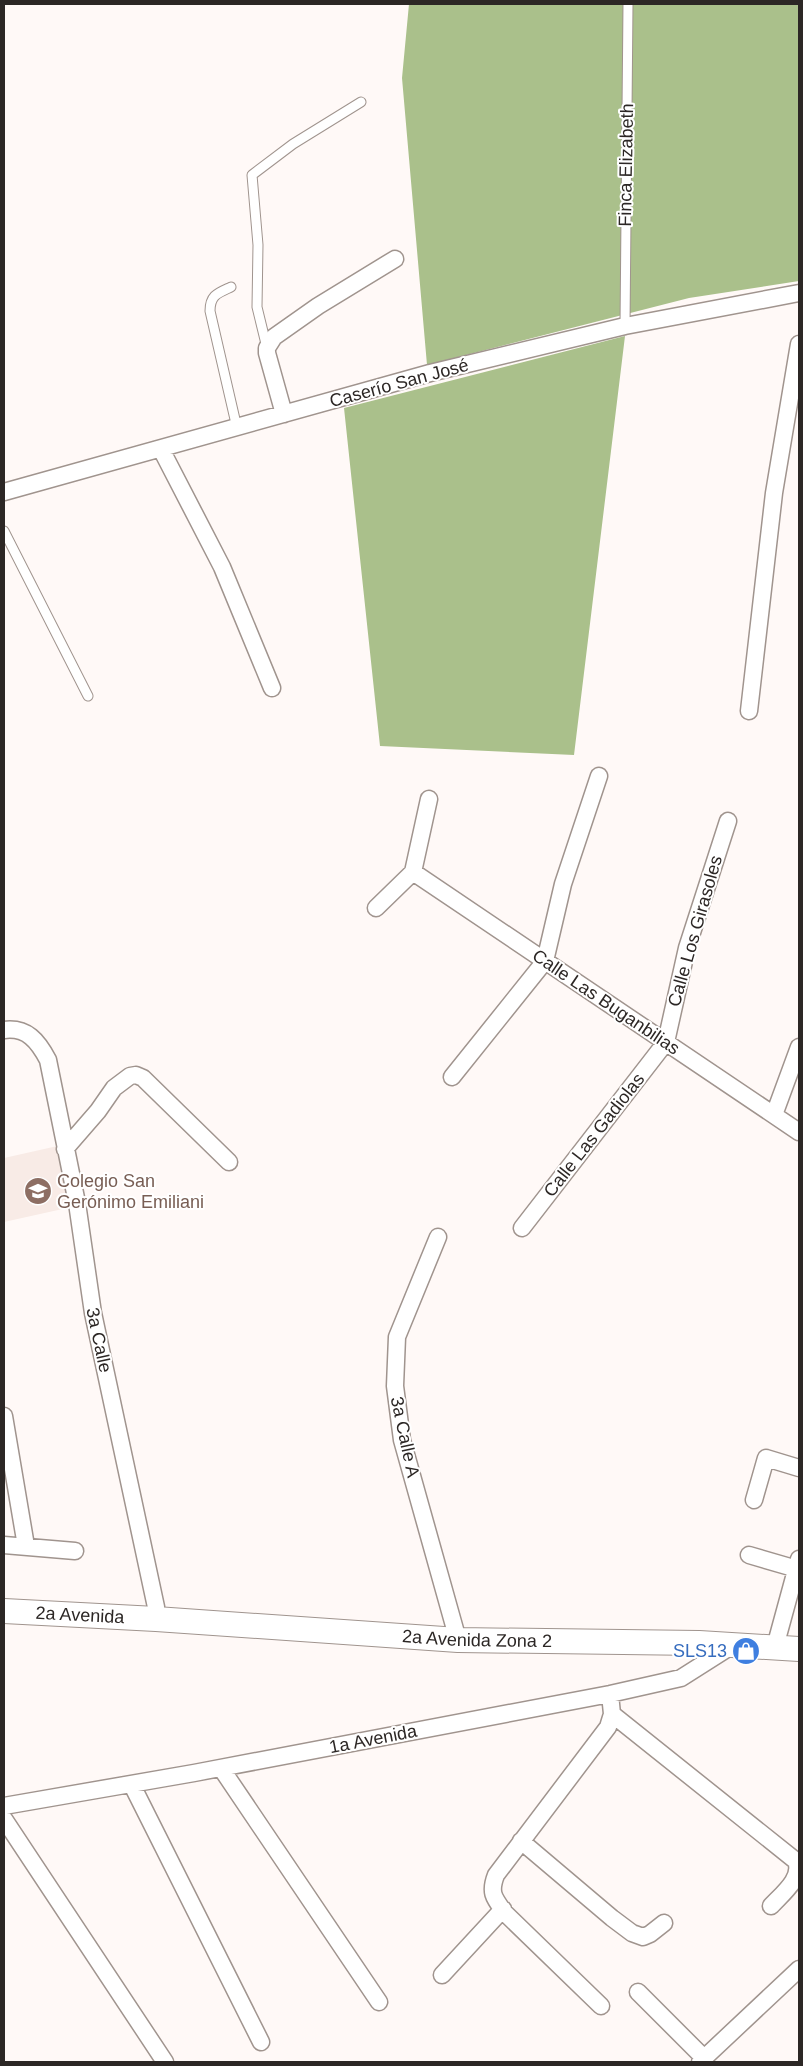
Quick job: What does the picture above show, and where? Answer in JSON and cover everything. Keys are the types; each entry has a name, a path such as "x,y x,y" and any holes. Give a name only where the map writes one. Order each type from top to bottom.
{"street":[{"path":"284,414 268,348 274,337 318,306 395,259"},
{"name":"Caserío San José","path":"4,492 430,373 625,326 799,293"},
{"path":"749,712 774,493 799,344"},
{"path":"161,449 222,567 272,688"},
{"path":"452,1077 545,961 562,884 599,776"},
{"path":"376,908 413,872 430,800"},
{"name":"Calle Los Girasoles","path":"666,1042 687,948 728,821"},
{"name":"Calle Las Buganbilias","path":"413,872 799,1132"},
{"name":"3a Calle","path":"4,1030 26,1032 39,1043 48,1060 77,1203 93,1313 156,1607 156,1619"},
{"name":"Calle Las Gadiolas","path":"522,1228 666,1042"},
{"path":"774,1115 799,1047"},
{"path":"65,1149 98,1111 114,1088 130,1076 136,1075 143,1078 229,1162"},
{"name":"3a Calle A","path":"438,1237 397,1337 395,1386 402,1440 458,1640"},
{"path":"4,1416 26,1546"},
{"path":"754,1500 766,1458 799,1468"},
{"path":"4,1545 75,1551"},
{"path":"749,1555 798,1564 775,1647"},
{"name":"2a Avenida","path":"4,1611 156,1619"},
{"name":"2a Avenida Zona 2","path":"156,1619 458,1640 733,1645 799,1649"},
{"name":"1a Avenida","path":"4,1806 132,1785 610,1694 682,1678 733,1645"},
{"path":"601,2006 503,1910 494,1898 491,1886 496,1874 608,1727 612,1714 610,1694"},
{"path":"612,1714 796,1861 798,1866 797,1876 772,1906"},
{"path":"221,1768 379,2002"},
{"path":"132,1785 261,2042"},
{"path":"4,1819 165,2062"},
{"path":"521,1841 612,1918 632,1932 643,1937 664,1923"},
{"path":"442,1975 503,1910"},
{"path":"638,1992 702,2060 799,1969"}],"lane":[{"name":"Finca Elizabeth","path":"625,326 628,4"},
{"path":"268,348 257,306 258,245 252,175 293,144 361,102"},
{"path":"231,287 214,296 210,301 210,311 237,428"},
{"path":"4,531 88,696"}],"shaded area":[{"name":"Colegio San Gerónimo Emiliani","path":"62,1145 76,1206 4,1222 4,1158"}],"green space":[{"path":"409,4 799,4 799,281 689,298 427,365 402,78"},
{"path":"625,336 574,755 380,746 344,408"}],"place":[{"name":"Colegio San Gerónimo Emiliani","path":"38,1191"},
{"name":"SLS13","path":"746,1651"}]}
